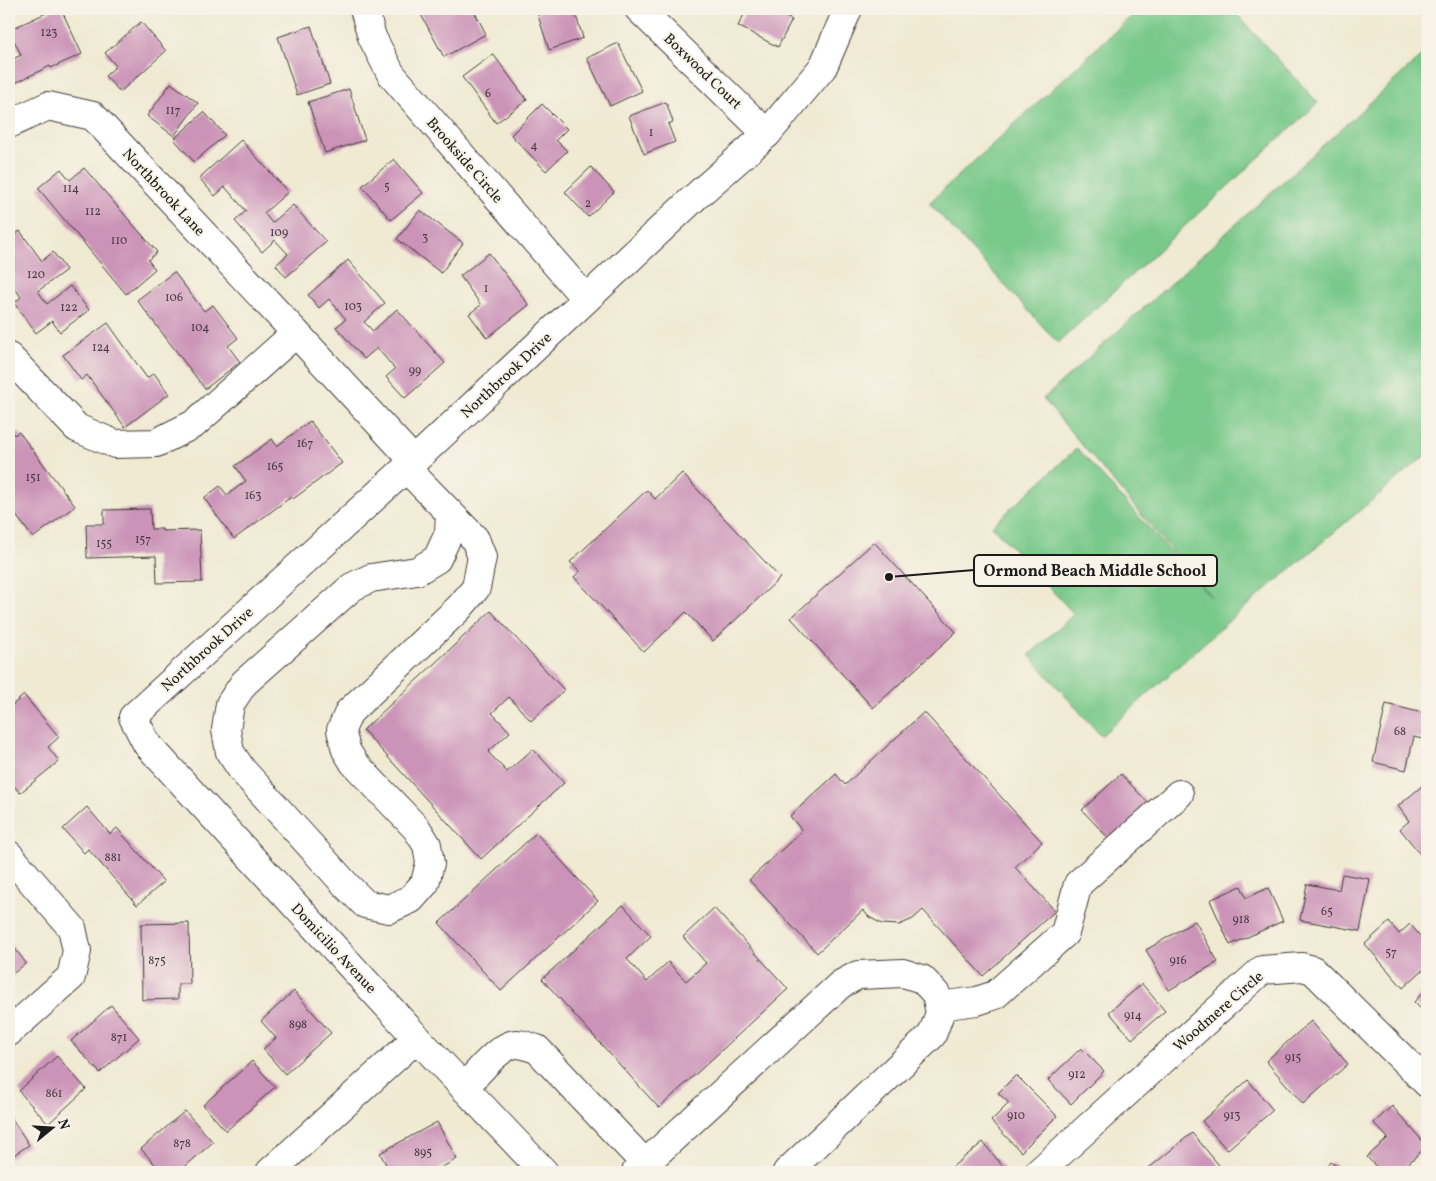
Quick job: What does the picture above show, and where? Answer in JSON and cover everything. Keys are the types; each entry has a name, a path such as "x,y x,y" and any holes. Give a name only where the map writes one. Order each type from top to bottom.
{"street":[{"name":"Brookside Circle","path":"364,9 372,37 391,74 586,299"},
{"name":"Boxwood Court","path":"639,9 767,134"},
{"name":"Northbrook Drive","path":"132,717 410,464 694,198 767,134 823,67 848,9"},
{"name":"Northbrook Lane","path":"9,124 48,106 93,116 296,333 450,513 475,539 482,557 476,588 460,608 349,712 341,730 346,750 354,763 416,830 427,845 430,863 425,883 411,899 389,909 365,904 346,886 242,770 230,752 226,730 230,704 244,683 352,587 371,578 417,571 437,559 449,533 450,513"},
{"path":"9,357 77,428 115,444 156,443 194,424 296,333"},
{"name":"Domicilio Avenue","path":"132,717 147,744 464,1088 544,1172"},
{"path":"939,1006 978,1001 995,995 1065,933 1078,884 1179,794"},
{"path":"9,855 72,928 77,951 71,977 9,1032"},
{"name":"Woodmere Circle","path":"1039,1172 1262,970 1302,967 1312,970 1427,1082"},
{"path":"464,1088 498,1053 511,1044 523,1044 537,1049 644,1169 841,984 858,975 903,973 922,979 936,994 939,1006 940,1013 932,1035 787,1172"},
{"path":"270,1172 418,1038"}],"green space":[{"path":"1139,9 1232,9 1318,103 1058,343 929,203"},
{"path":"1427,51 1427,454 1231,619 1101,736 1029,655 1074,614 992,526 1077,448 1211,597 1043,399"}],"building":[{"path":"55,9 61,9 82,54 51,68 50,66 9,86 9,61 21,55 9,30"},
{"path":"418,9 473,9 486,34 444,57"},
{"path":"547,9 574,9 583,38 549,50 537,12"},
{"path":"747,9 770,9 792,20 778,47 738,26"},
{"path":"141,22 166,51 120,92 105,76 116,66 105,53"},
{"path":"311,26 330,84 297,95 278,37"},
{"path":"618,43 642,91 610,106 587,58"},
{"path":"493,54 527,100 496,123 462,77"},
{"path":"171,83 198,103 174,136 147,116"},
{"path":"349,89 365,140 325,153 308,102"},
{"path":"666,102 673,122 668,124 675,142 644,154 629,116"},
{"path":"542,104 567,129 556,140 567,151 546,171 511,135"},
{"path":"204,112 225,135 194,162 174,139"},
{"path":"241,140 288,192 264,213 272,223 293,205 326,242 286,277 276,265 288,254 275,240 262,252 235,221 246,211 225,187 215,196 199,178"},
{"path":"394,159 423,193 391,220 362,186"},
{"path":"591,167 614,192 588,217 565,192"},
{"path":"84,168 157,252 148,260 155,269 126,294 38,188 61,169 70,180"},
{"path":"420,210 463,243 441,273 397,239"},
{"path":"20,231 42,261 53,252 66,270 38,291 47,304 70,286 89,310 60,332 52,321 36,333 14,303 21,297 9,280 9,239"},
{"path":"489,253 529,305 487,338 469,314 481,305 460,276"},
{"path":"348,260 385,303 364,322 373,331 397,309 445,363 405,398 386,377 395,369 377,348 364,359 336,327 346,319 329,299 319,308 308,295"},
{"path":"174,272 204,311 213,305 238,338 228,346 240,362 205,389 137,300"},
{"path":"108,323 147,378 154,373 169,394 125,427 87,375 81,380 63,355"},
{"path":"310,421 342,463 293,499 291,497 234,539 204,498 220,486 227,495 246,481 235,466 272,439 277,446"},
{"path":"9,428 14,435 19,432 75,506 33,538 9,506"},
{"path":"682,473 780,578 713,641 686,612 644,652 574,577 580,571 570,562 647,490 655,499"},
{"path":"150,509 151,529 162,529 162,531 200,530 202,582 157,583 156,556 87,558 86,524 104,524 104,510"},
{"path":"874,542 956,632 873,708 791,618"},
{"path":"491,611 564,690 531,721 509,697 492,713 510,732 488,752 507,772 533,749 564,783 481,859 363,730"},
{"path":"24,695 59,737 48,747 59,761 20,793 9,780 9,708"},
{"path":"1386,704 1427,714 1427,740 1414,737 1406,770 1373,762"},
{"path":"924,712 1042,842 1015,867 1055,911 983,976 923,910 913,919 899,925 882,924 869,917 863,910 817,953 749,880 802,831 790,816 836,774 845,785"},
{"path":"1121,774 1150,805 1111,841 1082,810"},
{"path":"1427,782 1426,861 1400,829 1409,821 1398,806"},
{"path":"87,807 110,834 117,828 164,882 137,905 88,849 84,853 63,829"},
{"path":"536,833 598,901 501,991 439,923"},
{"path":"1342,874 1370,879 1360,931 1300,920 1307,884 1339,890"},
{"path":"1241,886 1246,898 1268,888 1283,921 1230,945 1210,900"},
{"path":"623,905 651,936 627,959 647,982 668,962 686,981 706,963 683,937 714,908 788,989 659,1108 542,979"},
{"path":"1195,921 1218,962 1169,990 1146,950"},
{"path":"1389,922 1399,934 1410,924 1427,944 1427,966 1403,988 1365,944"},
{"path":"189,923 190,984 178,984 178,999 142,1000 141,924"},
{"path":"9,941 26,963 9,977"},
{"path":"1142,984 1165,1011 1132,1039 1109,1012"},
{"path":"1427,988 1427,1015 1414,1002"},
{"path":"294,991 331,1033 285,1074 263,1049 276,1038 261,1021"},
{"path":"111,1005 139,1038 100,1073 71,1041"},
{"path":"1311,1021 1348,1064 1303,1104 1266,1061"},
{"path":"1081,1048 1104,1071 1071,1104 1048,1080"},
{"path":"57,1056 86,1089 48,1124 19,1091"},
{"path":"252,1061 275,1087 226,1131 203,1105"},
{"path":"1016,1075 1057,1116 1021,1152 991,1121 1009,1103 998,1093"},
{"path":"1248,1080 1273,1110 1227,1150 1202,1121"},
{"path":"1392,1106 1427,1146 1399,1172 1381,1172 1367,1157 1388,1138 1374,1123"},
{"path":"185,1111 213,1142 179,1172 162,1172 141,1149"},
{"path":"9,1114 29,1145 9,1158"},
{"path":"437,1122 457,1159 433,1172 390,1172 380,1153"},
{"path":"1192,1133 1223,1170 1220,1172 1144,1172"},
{"path":"983,1142 1004,1168 999,1172 946,1172"},
{"path":"1331,1162 1346,1172 1324,1172"}],"place":[{"name":"Ormond Beach Middle School","path":"889,577"}]}
